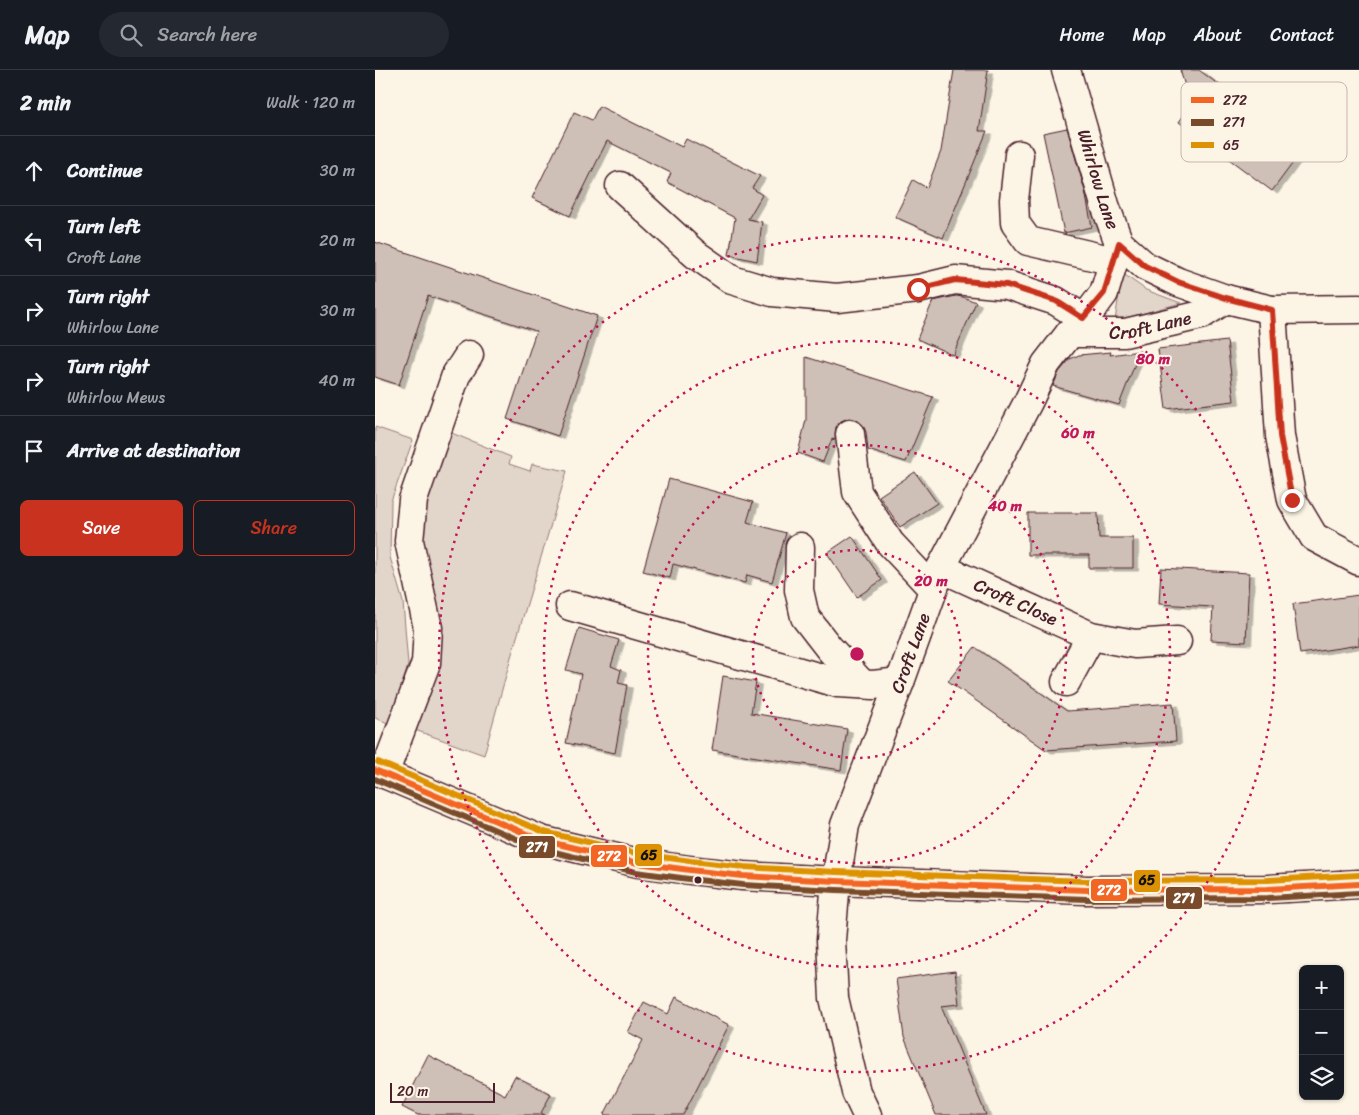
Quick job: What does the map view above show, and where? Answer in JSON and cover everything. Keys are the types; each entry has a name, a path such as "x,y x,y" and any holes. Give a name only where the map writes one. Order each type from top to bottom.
{"street":[{"name":"Whirlow Lane","path":"1066,70 1105,205 1116,252 1178,282 1226,298 1272,310 1359,309"},
{"path":"1019,155 1014,200 1015,223 1028,241 1116,252"},
{"path":"620,186 695,254 732,280 772,292 837,298 918,289 955,280 1007,285 1056,301 1077,326"},
{"name":"Croft Lane","path":"867,1115 856,1092 834,998 831,940 836,881 845,825 937,579 1046,364 1104,293 1116,252"},
{"name":"Croft Lane","path":"1077,326 1125,333 1201,315 1226,298"},
{"path":"1272,310 1280,436 1292,500 1314,537 1359,561"},
{"path":"469,355 456,375 413,500 409,541 427,628 426,663 379,772 541,840 628,861 743,876 1087,890 1268,889 1359,884"},
{"path":"850,434 857,492 890,543 937,579"},
{"path":"800,547 799,590 805,617 829,648 862,684"},
{"name":"Croft Close","path":"937,579 1091,636 1135,644 1177,641"},
{"path":"570,606 838,683 900,682"},
{"path":"1066,682 1091,636"}],"shaded area":[{"path":"1122,273 1146,290 1181,303 1115,321"},
{"path":"375,427 413,440 391,501 390,557 403,602 408,665 395,709 388,723 375,718"},
{"path":"449,432 511,457 509,464 530,471 532,464 567,471 511,657 484,755 415,730 411,722 420,706 417,515"}],"building":[{"path":"954,70 988,70 979,131 987,131 943,238 895,217 913,180 927,188 941,151"},
{"path":"1180,70 1199,70 1215,82 1184,82"},
{"path":"599,106 682,147 686,139 760,176 752,188 762,195 748,219 762,222 757,261 729,255 735,218 667,182 671,173 607,141 570,216 532,198 574,112 592,120"},
{"path":"1067,128 1085,191 1092,227 1064,233 1043,133"},
{"path":"1233,162 1294,162 1272,191"},
{"path":"375,242 597,316 558,436 507,419 536,331 428,296 399,385 375,377"},
{"path":"956,296 976,302 953,355 917,339 933,301"},
{"path":"1227,341 1234,401 1166,409 1158,349"},
{"path":"1140,351 1119,405 1053,386 1059,372 1070,359 1079,355 1111,352 1110,355"},
{"path":"806,357 933,397 906,462 868,450 866,432 863,425 857,420 849,418 841,421 836,427 835,440 832,439 823,462 798,453 806,420"},
{"path":"915,472 937,503 900,527 879,496"},
{"path":"669,479 753,502 747,522 786,533 772,582 747,575 745,583 673,564 670,578 643,571"},
{"path":"1028,513 1098,513 1099,538 1133,538 1133,568 1089,568 1089,555 1028,555"},
{"path":"852,536 882,580 857,597 827,553"},
{"path":"1161,568 1249,573 1246,642 1211,640 1213,607 1159,604"},
{"path":"1359,595 1359,645 1300,654 1293,604"},
{"path":"579,628 619,640 611,666 621,670 618,683 627,685 615,753 566,743 581,674 566,670"},
{"path":"975,647 1067,711 1173,703 1176,741 1046,750 948,681"},
{"path":"723,676 756,682 751,713 847,729 841,770 712,750"},
{"path":"955,971 959,1004 941,1006 986,1115 936,1115 904,1037 896,979"},
{"path":"676,997 729,1025 683,1115 604,1115 643,1040 628,1032 644,1002 668,1014"},
{"path":"428,1055 505,1095 515,1076 551,1094 541,1113 545,1115 418,1115 402,1107"}],"transit line":[{"name":"65","path":"378,762 544,832 640,854 691,861 744,867 836,872 1087,881 1268,880 1359,875"},
{"name":"272","path":"375,770 541,840 638,863 690,870 743,876 836,881 1087,890 1268,889 1359,884"},
{"name":"271","path":"375,779 538,848 636,872 689,879 743,885 836,890 1087,899 1268,898 1359,893"}],"route":[{"path":"918,289 955,280 1007,285 1056,301 1083,318 1104,293 1119,243 1145,266 1178,282 1226,298 1272,310 1280,436 1292,500"}]}
